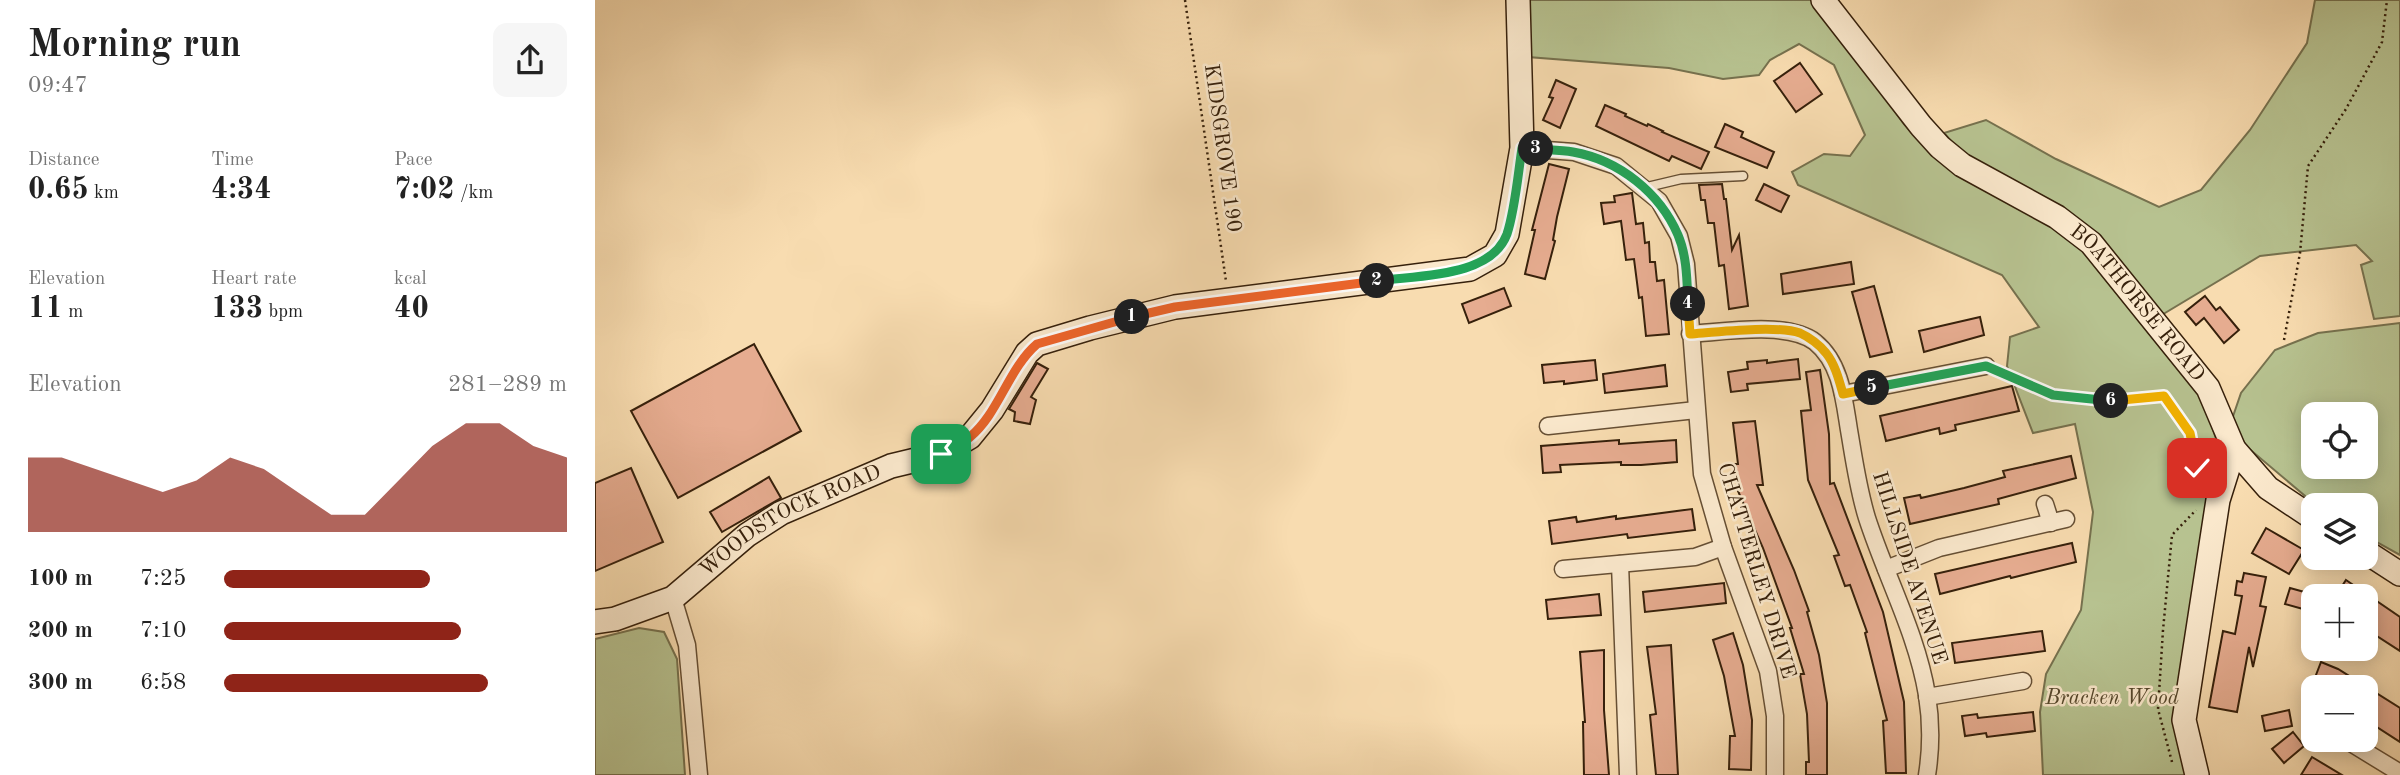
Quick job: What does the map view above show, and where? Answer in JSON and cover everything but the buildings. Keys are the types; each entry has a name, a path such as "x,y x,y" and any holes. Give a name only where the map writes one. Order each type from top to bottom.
{"street":[{"name":"WOODSTOCK ROAD","path":"605,621 673,598 747,535 781,513 891,466 941,454 970,437 992,410 1027,353 1037,344 1175,307 1470,269 1495,255 1507,234 1522,148 1518,0"},
{"name":"BOATHORSE ROAD","path":"1823,0 1940,147 1962,165 2056,217 2091,243 2209,388 2234,449 2268,488 2301,510"},
{"name":"CHATTERLEY DRIVE","path":"1522,148 1574,152 1616,166 1659,201 1679,236 1686,264 1702,474 1723,547 1768,671 1775,716 1775,775"},
{"name":"HILLSIDE AVENUE","path":"1690,334 1782,330 1800,333 1815,342 1827,354 1843,394 1867,518 1917,651 1927,697 1930,758 1927,775"},
{"path":"1843,394 1986,366"},
{"path":"1548,426 1696,410"},
{"path":"2197,775 2184,720 2218,500 2234,449"},
{"path":"1886,569 1939,548 2058,521 2045,504"},
{"path":"1563,569 1695,557 1723,547"},
{"path":"2378,560 2400,574"},
{"path":"1620,564 1629,775"},
{"path":"673,598 687,645 699,775"},
{"path":"1927,697 2023,681"},
{"path":"2366,752 2400,773"}],"lane":[{"path":"1643,188 1681,179 1742,176"}],"path":[{"name":"KIDSGROVE 190","path":"1185,0 1229,300"},
{"path":"2284,340 2300,253 2308,166 2346,109 2382,41 2387,0"},
{"path":"1986,366 2053,395 2116,402 2164,396 2190,433 2197,468 2224,479"},
{"path":"2172,762 2158,709 2172,535 2198,507"}],"green space":[{"name":"Bracken Wood","path":"1529,0 1815,0 1904,124 1931,153 2069,234 2093,258 2202,396 2219,448 2190,626 2197,775 2043,775 2040,712 2046,674 2081,610 2093,512 2075,424 2033,433 2007,366 2010,337 2039,327 2002,275 1798,185 1792,172 1824,154 1850,156 1865,135 1834,65 1799,44 1770,60 1759,75 1723,79 1669,68 1528,57"},
{"path":"2315,0 2400,0 2400,316 2374,319 2361,265 2372,261 2356,245 2260,256 2160,316 2096,238 1967,159 1944,133 1986,120 2056,159 2159,207 2201,190 2250,130 2307,43"},
{"path":"2400,323 2400,555 2378,543 2378,493 2302,493 2228,431 2241,393 2275,350 2318,333"},
{"path":"639,628 664,632 677,659 685,775 595,775 595,639"}],"route":[{"path":"941,454 970,437 992,410 1027,353 1037,344 1175,307 1470,269 1495,255 1507,234 1522,148 1574,152 1616,166 1659,201 1679,236 1686,264 1690,334 1782,330 1800,333 1815,342 1827,354 1843,394 1986,366 2053,395 2116,402 2164,396 2190,433 2197,468"}]}
